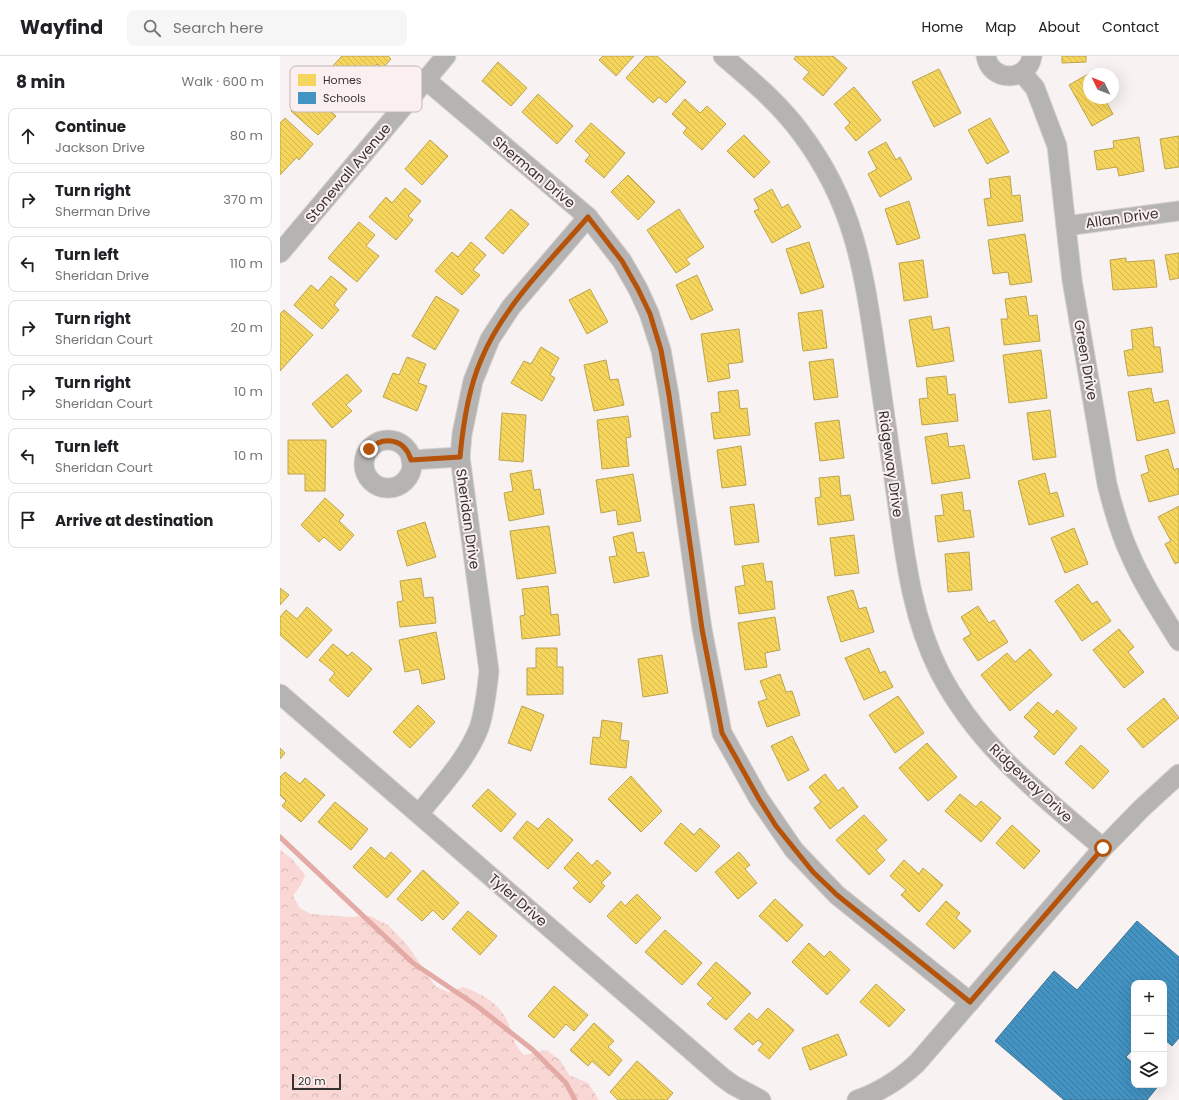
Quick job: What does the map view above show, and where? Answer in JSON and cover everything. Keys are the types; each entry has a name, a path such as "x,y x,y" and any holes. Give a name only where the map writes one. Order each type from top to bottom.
{"street":[{"name":"Stonewall Avenue","path":"422,85 446,56"},
{"name":"Ridgeway Drive","path":"723,56 757,85 783,111 801,132 828,174 848,219 856,244 869,308 907,570 920,624 938,669 965,714 996,753 1015,772 1103,848"},
{"path":"986,56 988,65 1000,75 1008,77 1022,73 1028,67 1032,56"},
{"name":"Green Drive","path":"1022,73 1035,88 1057,146 1072,280 1107,484 1116,517 1129,552 1144,583 1179,641"},
{"name":"Sherman Drive","path":"426,80 588,217 622,261 650,314 661,350 669,395 702,629 722,733 759,799 776,826 813,872 837,895 970,1002"},
{"name":"Stonewall Avenue","path":"280,253 399,112"},
{"name":"Allan Drive","path":"1066,226 1179,211"},
{"name":"Sheridan Drive","path":"418,814 466,755 478,728 485,703 489,671 460,457 462,434 473,381 490,339 511,307 588,217"},
{"path":"411,460 460,457"},
{"name":"Tyler Drive","path":"280,694 722,1076 739,1089 761,1100"},
{"path":"862,1099 882,1090 900,1078 918,1063 1103,848 1142,808 1179,774"}],"green space":[{"path":"280,850 292,859 305,875 302,883 293,896 300,908 311,914 350,917 370,916 388,925 408,946 436,987 448,992 463,987 490,1000 505,1016 515,1043 524,1055 546,1050 560,1060 569,1075 588,1083 599,1100 280,1100"}],"building: Homes":[{"path":"342,56 388,56 391,59 385,66 379,66 377,64 375,66 333,66"},
{"path":"603,56 634,56 616,76 599,60"},
{"path":"646,56 657,56 686,82 666,103 659,97 653,103 626,78"},
{"path":"796,56 833,56 847,68 823,96 803,79 809,72 794,59"},
{"path":"1062,56 1086,56 1086,62 1062,63"},
{"path":"498,62 527,88 511,106 482,81"},
{"path":"939,69 961,113 934,127 912,82"},
{"path":"1083,77 1083,104 1107,104 1113,114 1092,126 1069,85"},
{"path":"854,87 881,120 856,141 845,128 850,123 834,104"},
{"path":"538,94 573,126 557,144 522,112"},
{"path":"685,99 700,113 707,106 726,124 702,150 683,133 687,128 672,114"},
{"path":"292,112 331,112 336,116 318,135"},
{"path":"285,118 313,144 299,160 297,157 280,175 280,123"},
{"path":"990,118 1009,152 987,164 968,130"},
{"path":"591,123 625,153 604,178 585,161 590,155 575,141"},
{"path":"744,135 770,162 754,178 727,151"},
{"path":"1179,136 1179,167 1165,169 1160,139"},
{"path":"1139,137 1144,171 1119,176 1117,167 1097,170 1094,151 1114,148 1113,141"},
{"path":"430,140 448,156 422,185 405,169"},
{"path":"886,142 896,160 900,157 912,179 880,197 868,174 877,169 868,152"},
{"path":"628,175 655,202 638,220 611,192"},
{"path":"1010,176 1012,196 1020,195 1023,221 988,226 984,199 991,198 989,179"},
{"path":"405,188 421,201 408,216 413,220 396,240 369,217 386,197 392,203"},
{"path":"772,189 782,208 788,204 801,227 772,243 754,211 759,209 754,199"},
{"path":"909,201 920,238 897,245 885,209"},
{"path":"511,209 529,224 503,254 485,238"},
{"path":"679,209 704,247 686,259 690,264 676,273 647,230"},
{"path":"359,222 375,235 366,246 379,256 357,282 328,258"},
{"path":"1025,234 1032,282 1010,285 1008,272 993,274 988,240"},
{"path":"471,242 486,255 473,270 480,275 462,295 435,271 452,252 458,257"},
{"path":"809,242 824,287 801,294 786,249"},
{"path":"1179,253 1179,278 1170,280 1165,255"},
{"path":"1126,258 1126,262 1154,260 1157,287 1113,290 1110,260"},
{"path":"923,260 928,297 904,301 899,263"},
{"path":"697,275 713,310 691,320 676,285"},
{"path":"331,276 347,289 334,305 339,310 322,329 294,305 311,285 318,291"},
{"path":"590,289 608,322 587,334 569,300"},
{"path":"436,296 459,310 435,350 412,336"},
{"path":"1026,296 1029,316 1037,315 1040,341 1004,345 1001,319 1008,319 1005,299"},
{"path":"284,310 313,335 280,371 280,314"},
{"path":"822,310 827,348 803,351 798,313"},
{"path":"931,316 933,330 949,327 954,361 917,367 909,320"},
{"path":"1152,327 1154,347 1160,347 1163,372 1128,376 1124,351 1133,349 1131,330"},
{"path":"739,329 743,362 728,364 730,378 708,382 701,334"},
{"path":"541,347 559,358 550,375 555,378 542,401 511,383 524,361 531,364"},
{"path":"1041,350 1047,398 1009,403 1003,355"},
{"path":"407,357 426,364 418,383 427,386 417,411 383,397 393,373 399,375"},
{"path":"833,359 838,397 814,400 809,362"},
{"path":"606,360 610,380 618,379 624,405 594,411 584,365"},
{"path":"347,374 362,391 346,405 352,411 332,428 312,404"},
{"path":"946,376 948,395 955,394 958,421 922,425 919,399 928,398 926,378"},
{"path":"1151,388 1154,403 1168,400 1175,433 1137,441 1128,392"},
{"path":"738,390 740,409 747,408 750,435 714,439 711,413 720,412 718,392"},
{"path":"1050,410 1056,457 1033,460 1027,413"},
{"path":"502,413 526,415 523,462 499,460"},
{"path":"628,416 631,437 626,438 629,466 602,469 597,420"},
{"path":"839,420 844,458 820,461 815,423"},
{"path":"947,433 949,447 964,445 970,478 932,484 925,437"},
{"path":"288,440 326,440 325,491 305,491 305,474 288,474"},
{"path":"741,446 746,485 722,488 717,450"},
{"path":"1168,449 1174,470 1178,468 1179,494 1149,502 1141,475 1149,472 1145,456"},
{"path":"531,470 534,490 540,489 544,514 509,521 504,493 513,491 510,474"},
{"path":"1045,473 1050,494 1057,492 1064,516 1029,525 1018,481"},
{"path":"633,474 641,521 618,525 616,510 601,513 596,480"},
{"path":"839,476 841,496 850,495 854,520 818,525 815,498 821,497 819,478"},
{"path":"962,492 964,511 970,510 974,537 938,542 935,516 944,515 941,495"},
{"path":"325,498 344,515 339,521 354,535 340,551 324,537 319,542 301,525"},
{"path":"754,504 759,542 735,545 730,507"},
{"path":"1179,506 1179,562 1175,564 1165,544 1171,541 1158,517"},
{"path":"425,522 436,557 407,566 397,531"},
{"path":"549,526 556,573 517,579 510,531"},
{"path":"1074,528 1088,564 1065,573 1051,538"},
{"path":"633,532 637,553 644,552 649,576 614,583 609,557 617,556 613,537"},
{"path":"854,535 859,573 835,576 830,538"},
{"path":"969,552 972,590 948,592 945,554"},
{"path":"763,563 766,582 772,581 775,609 739,614 735,587 745,585 742,566"},
{"path":"421,578 424,598 433,597 436,623 400,627 397,602 403,601 400,581"},
{"path":"1078,584 1092,604 1097,601 1111,621 1082,641 1055,601"},
{"path":"548,586 551,615 558,614 560,635 522,639 520,616 525,615 522,589"},
{"path":"280,588 289,595 280,605"},
{"path":"853,590 859,609 866,607 874,632 841,642 827,597"},
{"path":"978,606 989,623 994,620 1008,642 978,661 963,639 971,634 961,617"},
{"path":"307,607 332,630 307,658 280,635 280,617 286,610 297,619"},
{"path":"775,617 780,650 765,653 767,667 745,670 738,623"},
{"path":"1119,629 1134,647 1128,652 1144,672 1124,688 1093,650"},
{"path":"436,632 445,679 422,684 419,669 405,672 399,640"},
{"path":"333,644 348,656 352,652 372,669 348,697 329,680 335,673 319,660"},
{"path":"536,648 557,648 557,667 563,667 563,694 527,695 527,668 536,668"},
{"path":"869,648 880,673 885,671 893,687 864,700 845,658"},
{"path":"1030,649 1052,675 1010,711 981,675 1007,653 1015,662"},
{"path":"662,655 668,693 643,697 638,659"},
{"path":"780,674 786,692 792,691 800,715 767,727 758,702 767,699 760,681"},
{"path":"898,696 924,733 895,753 869,715"},
{"path":"1164,698 1179,718 1143,748 1127,729"},
{"path":"1038,702 1053,715 1057,710 1077,728 1054,755 1034,737 1039,731 1024,717"},
{"path":"418,705 435,722 410,748 393,732"},
{"path":"522,706 544,715 531,751 508,743"},
{"path":"602,720 622,723 620,740 629,741 626,768 590,764 593,737 600,738"},
{"path":"792,736 809,770 788,781 771,746"},
{"path":"927,743 957,777 928,801 899,768"},
{"path":"1081,745 1109,771 1093,789 1065,763"},
{"path":"280,748 285,753 280,759"},
{"path":"285,772 300,784 305,778 325,795 301,822 282,806 286,801 280,795 280,777"},
{"path":"825,774 838,791 843,787 858,807 830,829 814,808 821,802 809,787"},
{"path":"631,776 662,811 641,832 608,799"},
{"path":"488,789 516,814 501,832 472,806"},
{"path":"960,794 976,807 981,801 1001,818 981,842 945,811"},
{"path":"335,802 368,829 351,850 318,822"},
{"path":"864,815 887,840 876,850 885,860 869,875 836,840"},
{"path":"548,818 573,840 548,869 513,838 527,821 538,829"},
{"path":"681,823 694,835 700,828 720,846 696,872 664,843"},
{"path":"1012,825 1040,851 1024,869 996,843"},
{"path":"371,847 385,859 391,852 411,871 387,898 353,867"},
{"path":"578,852 592,866 597,860 611,873 601,883 605,886 590,903 573,888 579,882 564,868"},
{"path":"739,852 750,865 745,869 757,883 738,899 715,872"},
{"path":"904,860 919,874 923,868 943,885 919,912 901,895 906,890 890,876"},
{"path":"423,870 459,903 443,920 433,910 422,921 397,899"},
{"path":"637,894 661,918 636,944 607,916 621,901 625,906"},
{"path":"775,899 803,925 787,942 759,916"},
{"path":"946,901 960,913 956,918 971,931 954,949 926,924"},
{"path":"468,911 497,936 480,955 452,929"},
{"path":"665,930 702,963 682,985 645,952"},
{"path":"809,943 824,957 830,951 850,970 827,995 792,962"},
{"path":"716,962 751,993 726,1020 707,1004 713,998 697,984"},
{"path":"876,984 905,1010 889,1027 860,1002"},
{"path":"554,986 588,1015 574,1031 566,1024 554,1038 528,1016"},
{"path":"768,1008 794,1030 769,1059 758,1050 763,1044 758,1040 753,1045 734,1029 749,1013 757,1020"},
{"path":"594,1023 614,1041 608,1047 622,1060 609,1076 592,1061 588,1066 570,1050"},
{"path":"838,1034 847,1055 810,1070 802,1048"},
{"path":"637,1061 673,1093 667,1100 618,1100 610,1092"}],"building: Schools":[{"path":"1137,921 1179,957 1179,1038 1172,1046 1167,1042 1167,980 1131,980 1131,1051 1126,1057 1131,1061 1131,1088 1157,1088 1147,1100 1064,1100 995,1041 1054,971 1077,990"}],"waterway":[{"path":"280,837 413,963 477,1006 533,1050 566,1083 575,1100"}],"route":[{"path":"369,449 374,444 389,440 404,446 409,453 411,460 460,457 462,434 473,381 490,339 511,307 588,217 622,261 638,289 650,314 661,350 669,395 702,629 722,733 759,799 776,826 794,850 813,872 837,895 970,1002 1103,848"}]}
